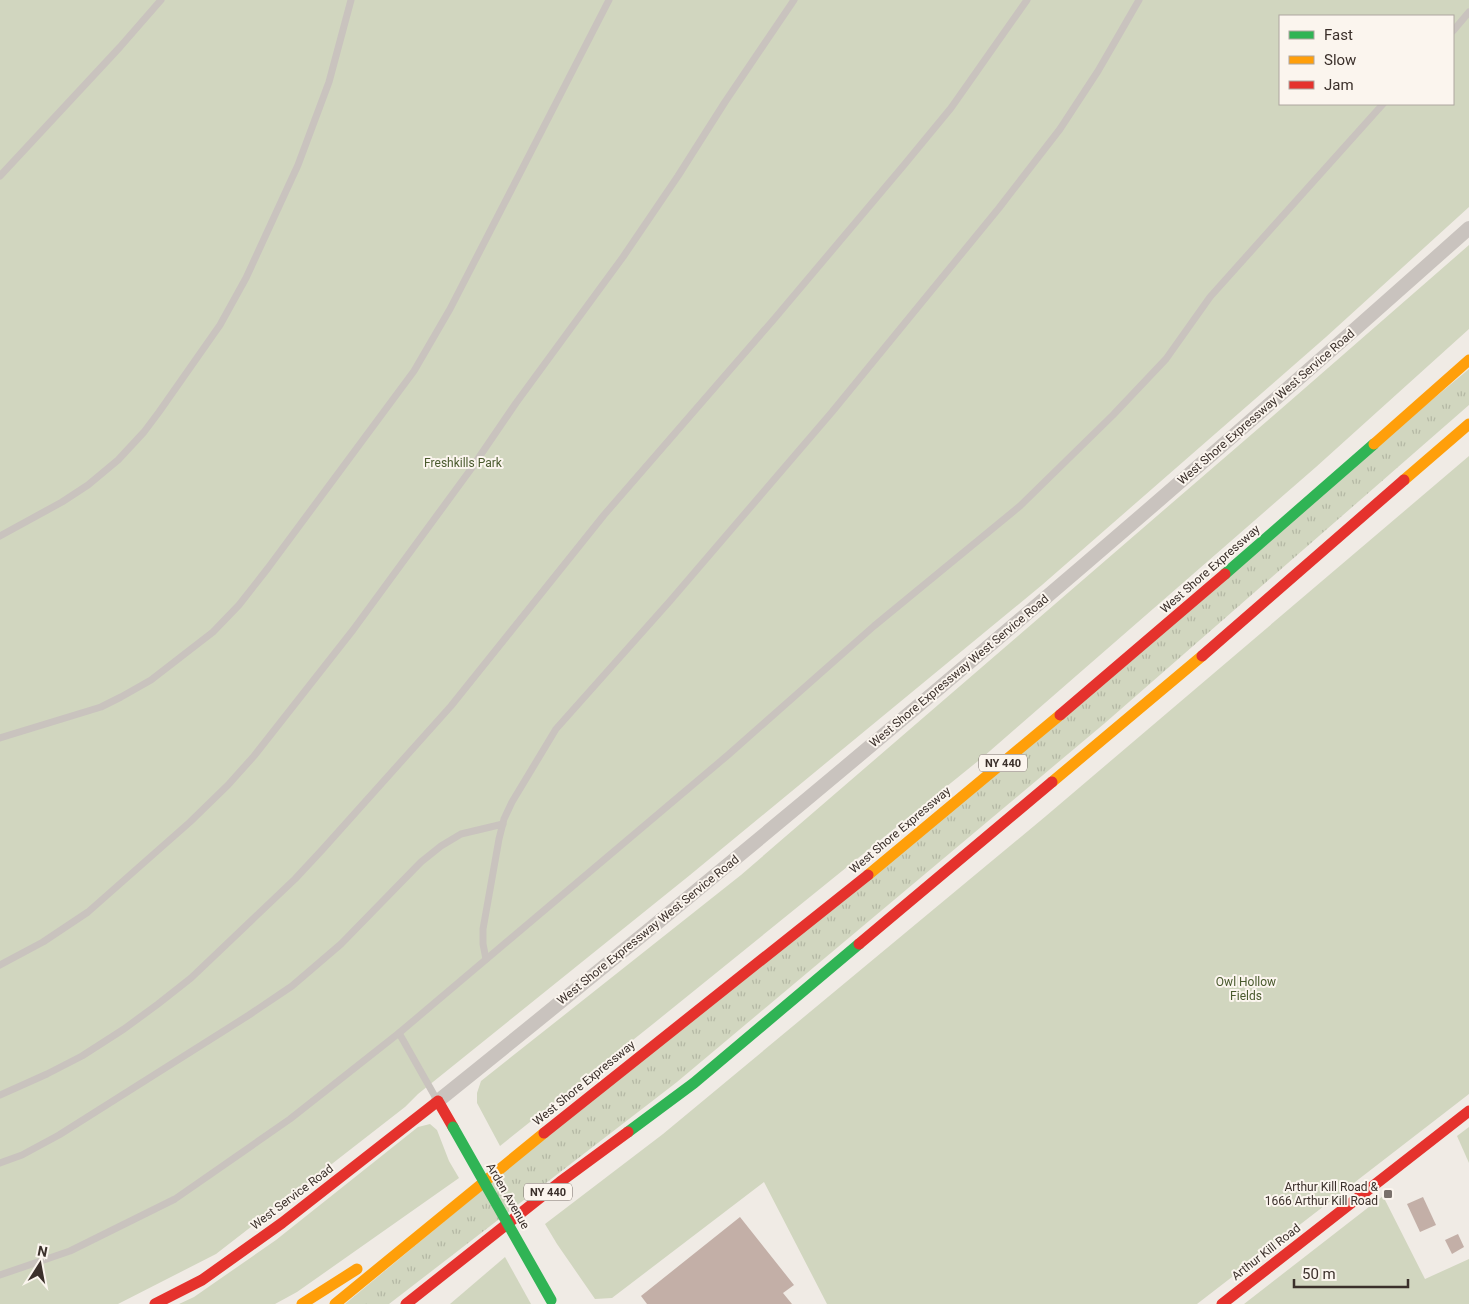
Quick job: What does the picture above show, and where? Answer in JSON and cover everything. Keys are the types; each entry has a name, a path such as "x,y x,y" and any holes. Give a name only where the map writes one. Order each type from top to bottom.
{"main road":[{"name":"West Shore Expressway","path":"335,1304 523,1149 857,883 1016,752 1318,494 1469,360"},
{"name":"NY 440","path":"406,1304 560,1182 694,1083 1194,663 1469,424"},
{"path":"552,1203 694,1083"},
{"name":"Arden Avenue","path":"438,1101 553,1302"},
{"name":"West Service Road","path":"155,1304 202,1280 282,1223 438,1101"},
{"name":"Arthur Kill Road","path":"1222,1304 1469,1111"},
{"path":"302,1304 368,1262 523,1149"},
{"path":"508,1241 523,1228"}],"street":[{"name":"West Shore Expressway West Service Road","path":"438,1101 801,805 1136,520 1469,228"}],"lane":[{"path":"0,176 161,0"},
{"path":"0,536 62,502 88,485 118,460 144,432 202,352 239,291 298,165 329,82 351,0"},
{"path":"0,738 101,708 122,697 151,680 189,652 213,632 239,605 298,528 426,352 609,0"},
{"path":"0,965 42,942 88,912 190,822 228,785 254,756 353,630 623,257 794,0"},
{"path":"0,1095 48,1074 82,1056 124,1029 191,978 295,880 451,706 604,515 768,326 916,151 951,108 1027,0"},
{"path":"486,959 483,929 503,824 512,802 556,729 832,412 1006,200 1071,112 1098,71 1139,0"},
{"path":"1454,30 1469,12"},
{"path":"0,1276 70,1251 175,1199 290,1119 399,1033 728,755 874,626 1020,506 1113,415 1166,358 1210,297 1383,105"},
{"path":"0,1164 22,1155 59,1135 292,986 341,944 421,862 441,846 460,834 503,824"},
{"path":"399,1033 438,1101"}],"green space":[{"name":"Freshkills Park","path":"0,0 1469,0 1469,207 1326,337 1042,585 690,875 418,1094 405,1107 216,1254 118,1304 0,1304"},
{"path":"1469,245 1469,329 1316,467 983,757 500,1146 477,1103 477,1093 481,1081 741,875"},
{"path":"1469,369 1469,405 1105,723 677,1082 389,1304 345,1304"},
{"name":"Owl Hollow Fields","path":"1469,456 1469,1094 1197,1304 827,1304 764,1182 612,1298 595,1299 545,1224 663,1134 1046,816"},
{"path":"430,1124 437,1130 449,1161 459,1178 297,1292 275,1304 179,1304 194,1297 276,1240 418,1127"},
{"path":"1469,1127 1469,1163 1457,1136"},
{"path":"1383,1196 1425,1279 1469,1259 1469,1304 1244,1304"},
{"path":"505,1257 531,1304 450,1304"}],"building":[{"path":"1423,1197 1436,1225 1420,1232 1407,1204"},
{"path":"740,1217 794,1285 783,1293 792,1304 647,1304 641,1296"},
{"path":"1458,1234 1464,1247 1452,1254 1445,1240"}],"traffic: fast":[{"path":"1225,574 1374,444"},
{"path":"628,1132 694,1083 859,944"},
{"path":"453,1127 551,1300"}],"traffic: slow":[{"path":"1374,444 1469,360"},
{"path":"1404,480 1469,424"},
{"path":"1052,782 1202,656"},
{"path":"868,875 1060,715"},
{"path":"335,1304 544,1133"},
{"path":"302,1304 357,1269"}],"traffic: jam":[{"path":"1202,656 1404,480"},
{"path":"1060,715 1225,574"},
{"path":"859,944 1052,782"},
{"path":"544,1133 868,875"},
{"path":"155,1304 202,1280 282,1223 438,1101 453,1127"},
{"path":"1222,1304 1469,1111"},
{"path":"406,1304 560,1182 628,1132"}],"place":[{"name":"Arthur Kill Road & 1666 Arthur Kill Road","path":"1388,1194"}]}
